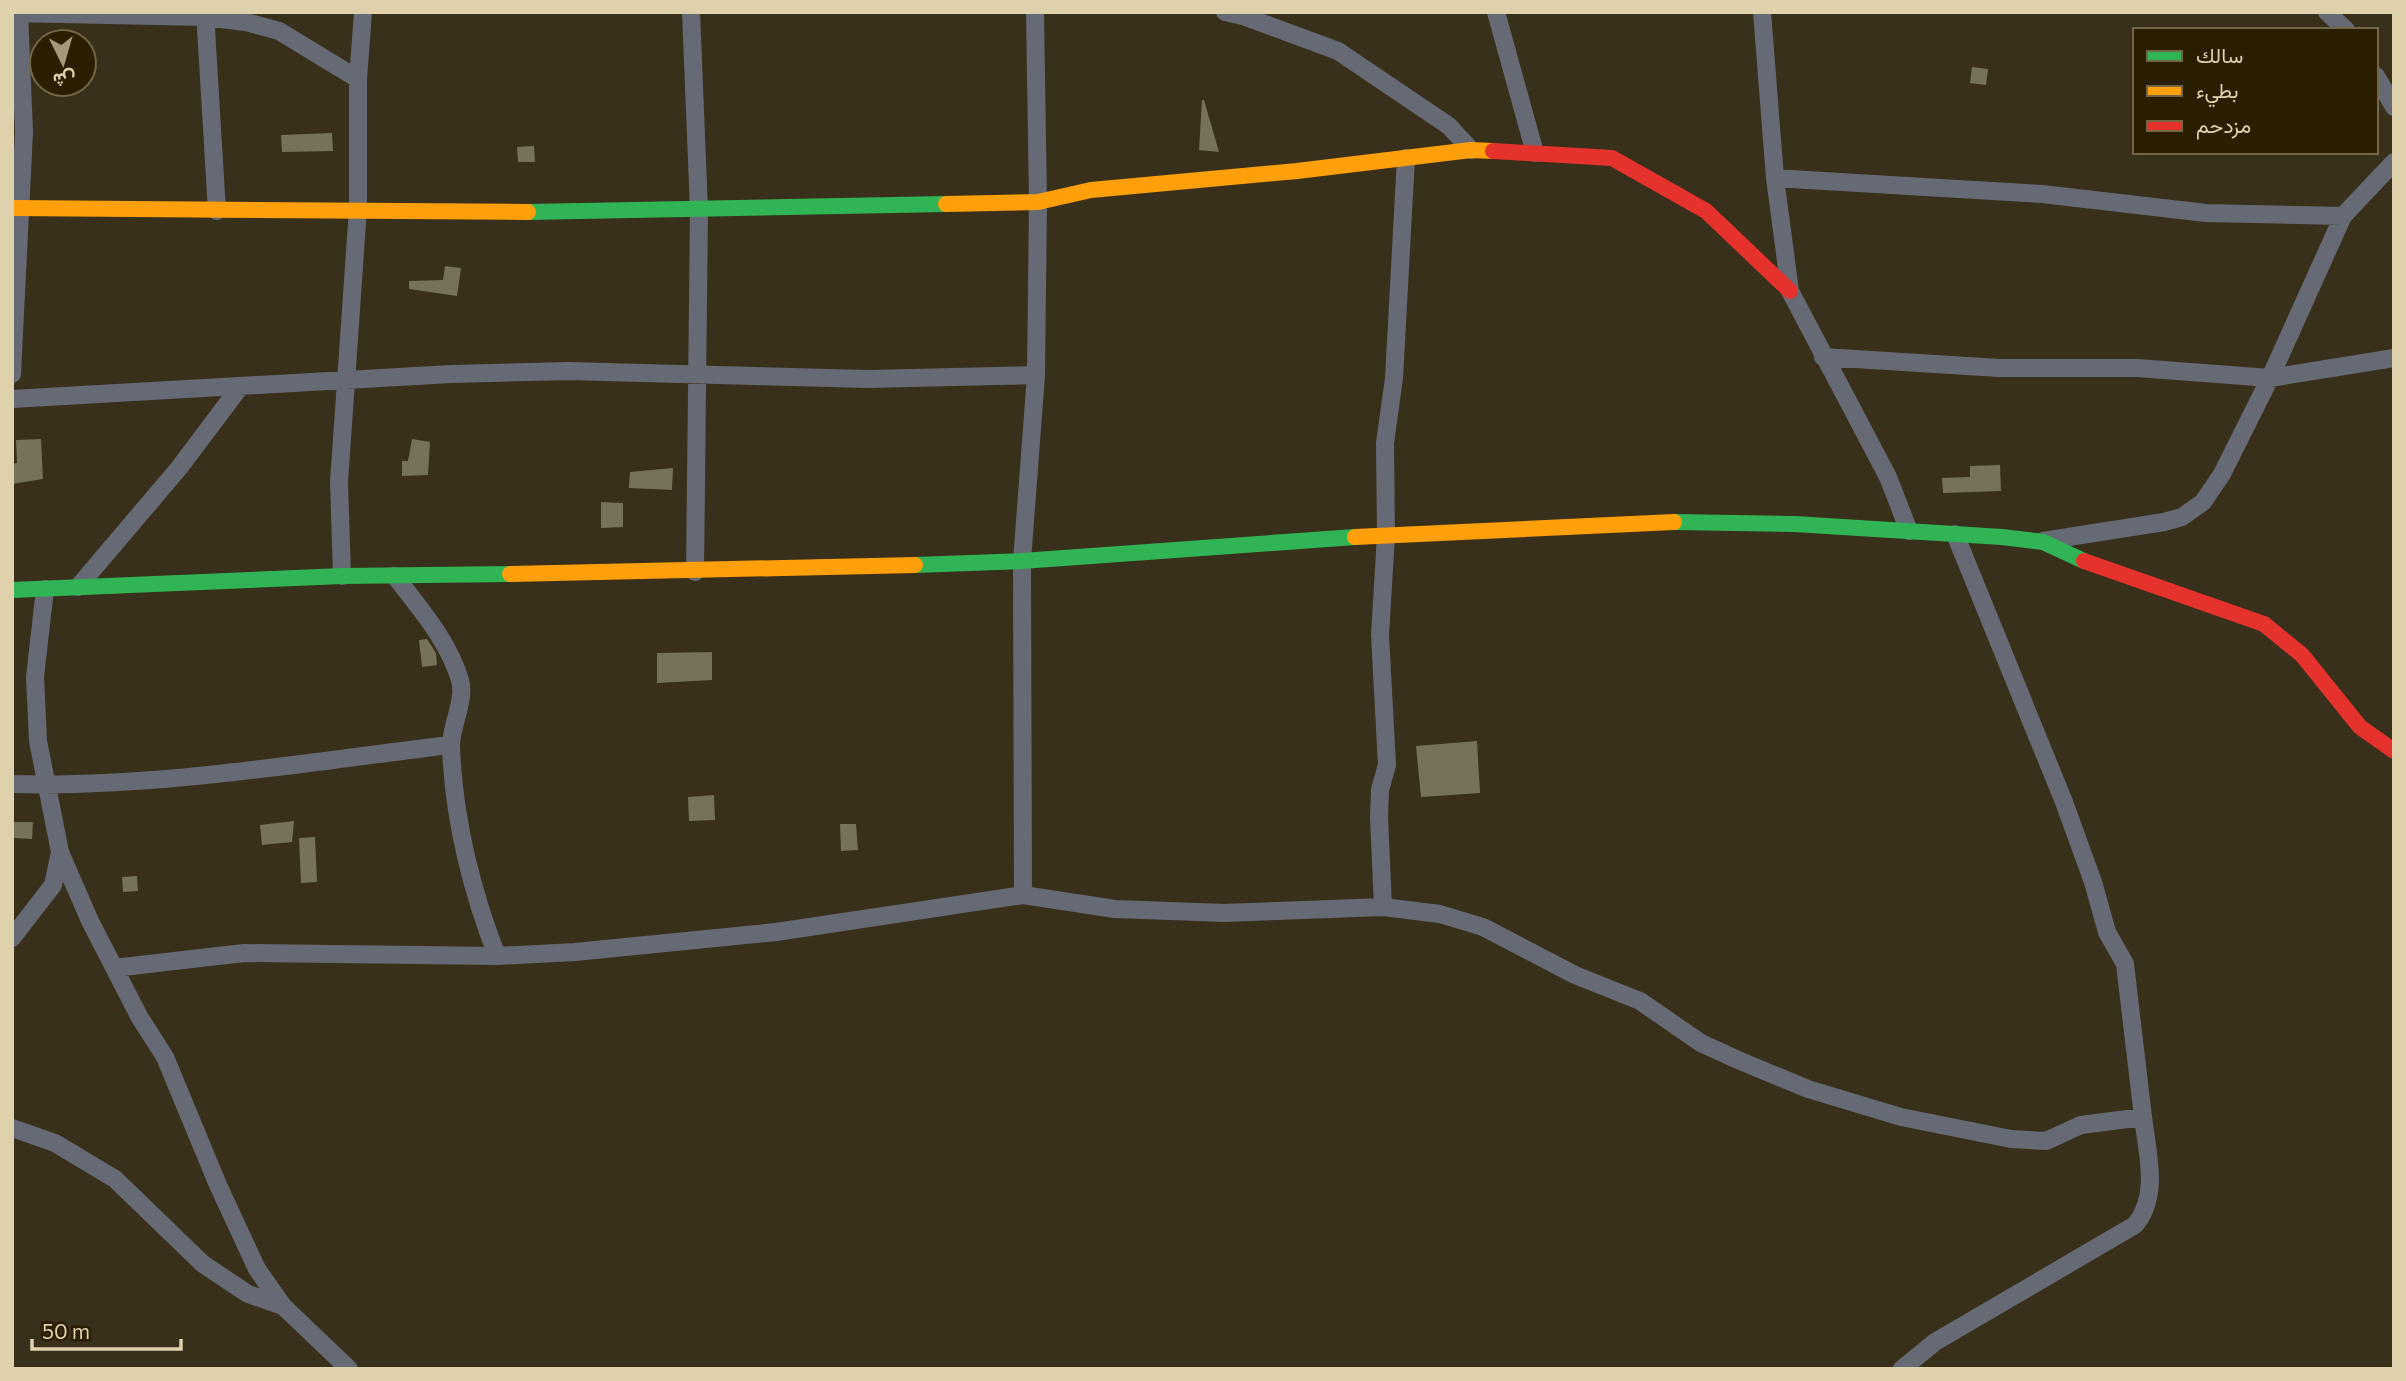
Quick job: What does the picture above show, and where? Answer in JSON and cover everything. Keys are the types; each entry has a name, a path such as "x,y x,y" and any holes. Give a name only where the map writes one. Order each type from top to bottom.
{"street":[{"path":"12,374 17,208 24,132 19,12"},
{"path":"342,576 339,482 358,209 358,79 363,12"},
{"path":"691,12 699,209 695,572"},
{"path":"1023,895 1022,561 1036,374 1038,202 1035,12"},
{"path":"1225,12 1338,51 1449,126 1471,150"},
{"path":"1496,12 1535,153"},
{"path":"1762,12 1775,178 1790,291 1888,477 1909,531"},
{"path":"2327,12 2344,28"},
{"path":"12,13 205,15 246,22 279,31 358,79"},
{"path":"205,15 217,211"},
{"path":"2378,79 2394,107"},
{"path":"17,208 217,211 699,209 1038,202 1091,190 1159,181 1297,171 1471,150 1612,158 1706,211 1790,291"},
{"path":"1383,907 1379,804 1387,765 1380,635 1386,535 1385,443 1394,378 1406,158"},
{"path":"12,590 342,576 695,572 1022,561 1386,535 1650,522 1795,524 2043,542 2164,522 2182,516 2203,502 2222,474 2270,378 2343,216 2394,162"},
{"path":"1775,178 2042,194 2206,212 2343,216"},
{"path":"1823,357 1999,368 2137,368 2270,378 2394,358"},
{"path":"12,399 568,371 699,377 868,379 1036,374"},
{"path":"78,587 179,468 240,387"},
{"path":"1902,1369 1935,1342 2134,1225 2145,1213 2151,1189 2125,964 2107,932 2064,802 1955,534"},
{"path":"2043,542 2102,569 2264,624 2302,655 2360,727 2394,751"},
{"path":"396,576 448,646 461,683 450,746 463,842 474,897 497,957"},
{"path":"45,589 35,677 38,741 60,852 114,968 165,1057 218,1185 257,1269 284,1306 349,1369"},
{"path":"12,784 47,785 219,773 450,746"},
{"path":"12,938 53,885 60,852"},
{"path":"114,968 244,953 497,957 575,952 776,932 1023,895 1115,909 1224,914 1383,907 1440,914 1483,927 1575,975 1640,1001 1702,1043 1738,1060 1808,1089 1901,1117 2011,1139 2046,1141 2081,1125 2143,1117"},
{"path":"12,1128 55,1143 115,1179 203,1265 248,1294 284,1306"}],"building":[{"path":"1972,67 1988,69 1986,85 1970,83"},
{"path":"1204,100 1219,152 1199,150"},
{"path":"332,133 333,151 282,152 281,135"},
{"path":"534,146 535,162 518,162 517,147"},
{"path":"445,266 461,268 457,296 409,289 409,281 443,280"},
{"path":"41,439 43,479 12,484 12,464 17,463 16,440"},
{"path":"412,439 430,442 428,475 402,476 402,461 408,461"},
{"path":"2000,465 2001,491 1943,493 1942,478 1970,477 1970,466"},
{"path":"673,468 672,490 629,488 630,472"},
{"path":"601,502 623,503 623,527 601,528"},
{"path":"427,639 436,653 437,665 422,667 419,640"},
{"path":"712,652 712,680 657,683 657,653"},
{"path":"1477,741 1480,793 1421,797 1416,746"},
{"path":"714,795 715,820 689,821 688,797"},
{"path":"294,821 292,842 262,845 260,825"},
{"path":"14,822 33,822 32,839 14,838"},
{"path":"840,824 856,824 858,850 841,851"},
{"path":"315,837 317,882 301,883 299,838"},
{"path":"137,876 138,891 123,892 122,877"}],"traffic: fast":[{"path":"528,212 946,204"},
{"path":"1674,522 1795,524 2002,537 2043,542 2084,561"},
{"path":"915,565 1022,561 1355,537"},
{"path":"12,590 342,576 510,574"}],"traffic: slow":[{"path":"946,204 1038,202 1091,190 1297,171 1471,150 1493,151"},
{"path":"12,208 528,212"},
{"path":"1355,537 1674,522"},
{"path":"510,574 915,565"}],"traffic: jam":[{"path":"1493,151 1612,158 1706,211 1790,291"},
{"path":"2084,561 2264,624 2302,655 2360,727 2394,751"}]}
